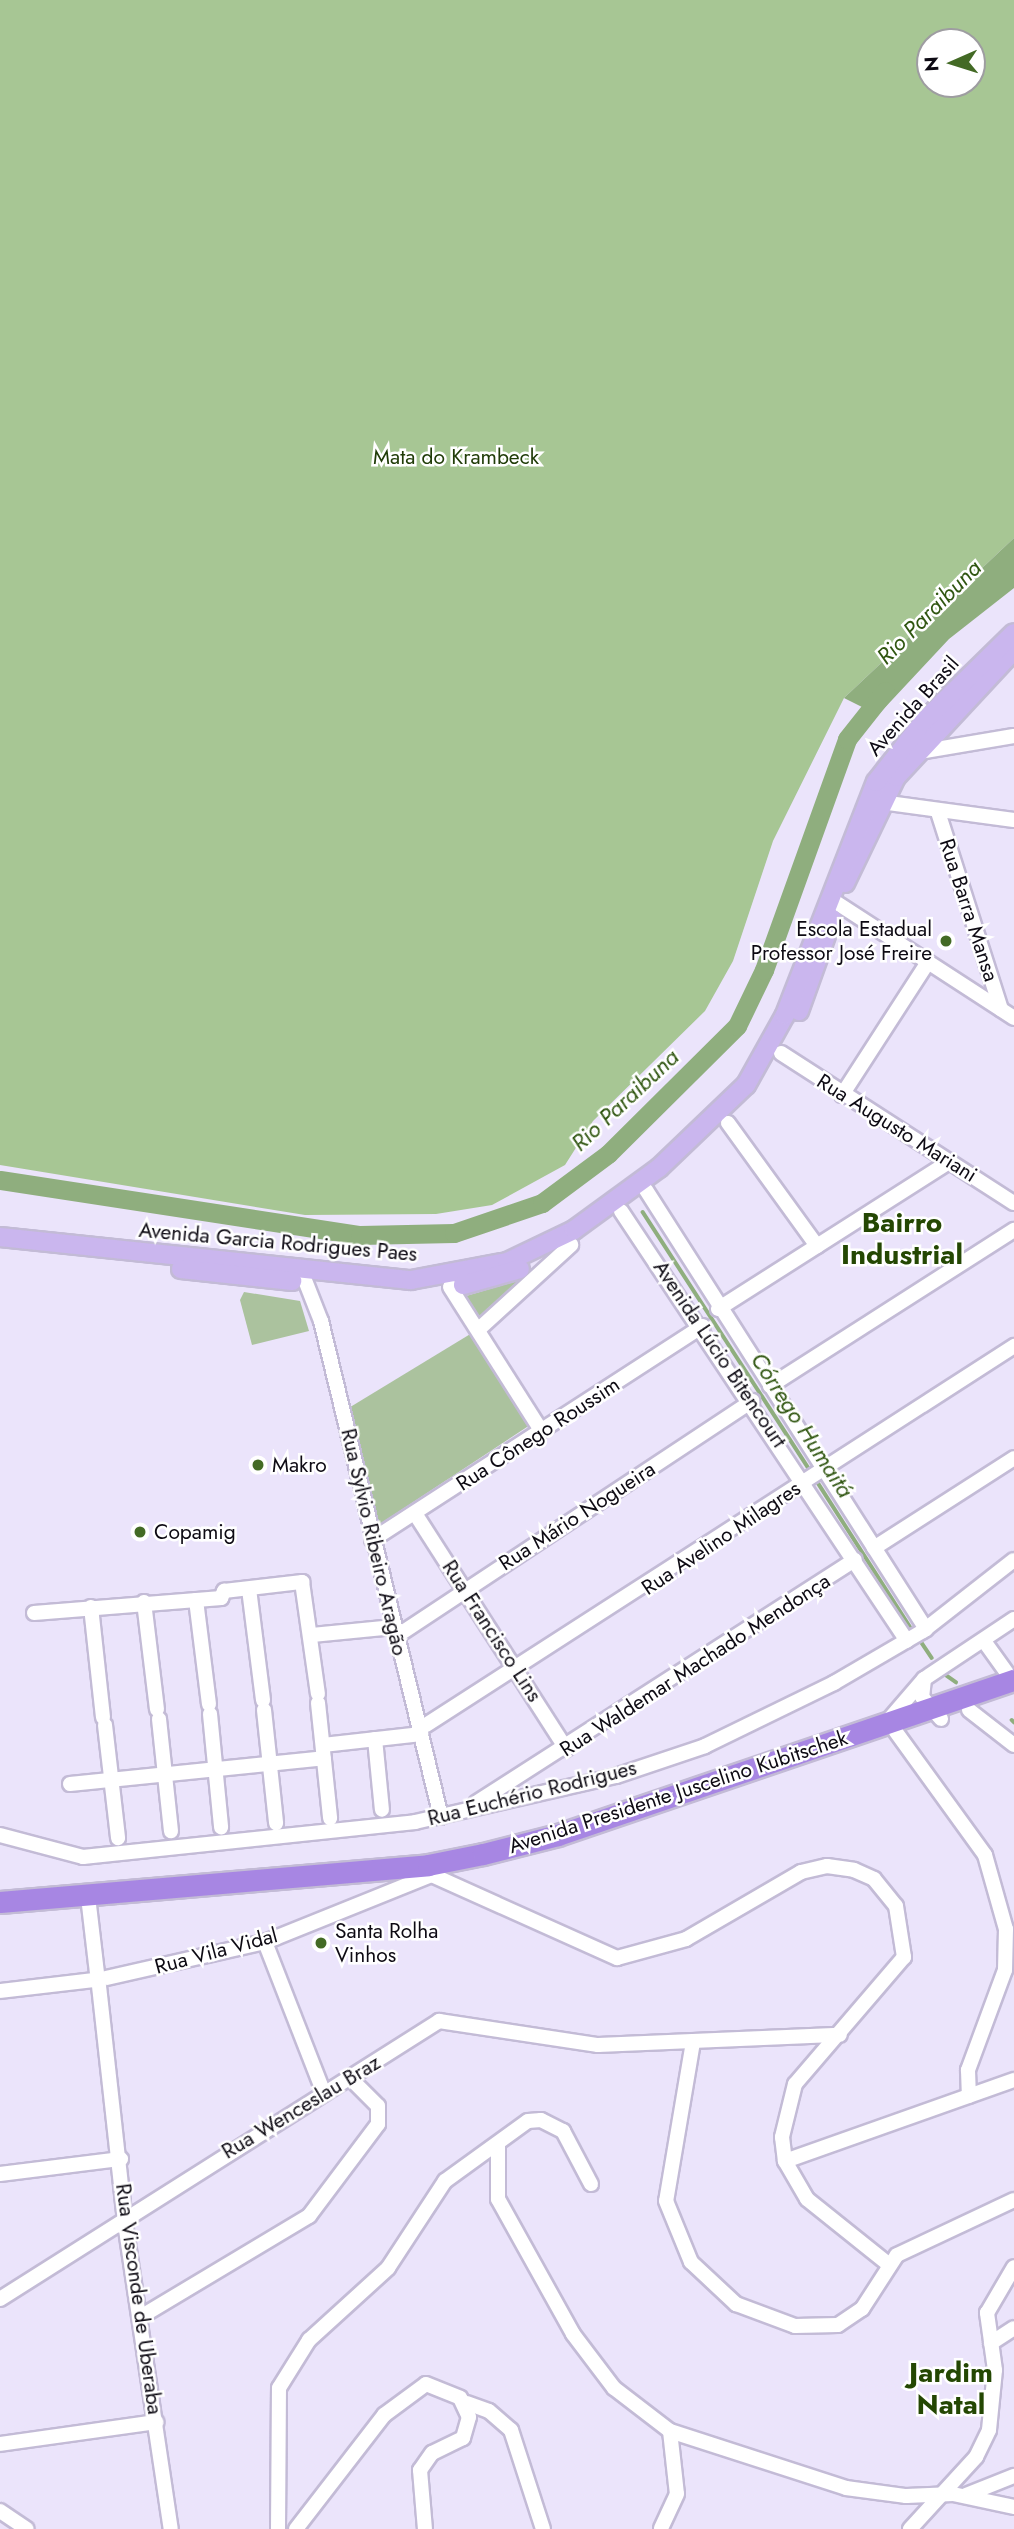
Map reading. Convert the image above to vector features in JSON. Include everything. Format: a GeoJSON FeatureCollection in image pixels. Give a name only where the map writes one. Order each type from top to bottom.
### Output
{"type":"FeatureCollection","features":[{"type":"Feature","properties":{"kind":"highway","name":"Avenida Presidente Juscelino Kubitschek"},"geometry":{"type":"LineString","coordinates":[[936,1714],[969,1710],[1013,1685]]}},
{"type":"Feature","properties":{"kind":"highway","name":"Avenida Presidente Juscelino Kubitschek"},"geometry":{"type":"LineString","coordinates":[[0,1902],[428,1865],[482,1854],[936,1714],[1013,1685]]}},
{"type":"Feature","properties":{"kind":"highway","name":"Avenida Presidente Juscelino Kubitschek"},"geometry":{"type":"LineString","coordinates":[[0,1914],[361,1878],[432,1875],[561,1845],[891,1728]]}},
{"type":"Feature","properties":{"kind":"main road","name":"Avenida Brasil"},"geometry":{"type":"LineString","coordinates":[[832,899],[885,768],[1014,634]]}},
{"type":"Feature","properties":{"kind":"main road","name":"Avenida Brasil"},"geometry":{"type":"LineString","coordinates":[[832,899],[881,802],[917,752],[1014,650]]}},
{"type":"Feature","properties":{"kind":"main road","name":"Avenida Garcia Rodrigues Paes"},"geometry":{"type":"LineString","coordinates":[[0,1237],[301,1276],[411,1280],[484,1269],[574,1230],[659,1168],[746,1085],[799,980],[832,899]]}},
{"type":"Feature","properties":{"kind":"main road","name":"Avenida Garcia Rodrigues Paes"},"geometry":{"type":"LineString","coordinates":[[0,1247],[301,1276],[450,1287],[500,1276],[571,1245],[621,1211],[727,1123],[781,1053],[832,899]]}},
{"type":"Feature","properties":{"kind":"main road"},"geometry":{"type":"LineString","coordinates":[[781,1053],[799,980]]}},
{"type":"Feature","properties":{"kind":"main road"},"geometry":{"type":"LineString","coordinates":[[621,1211],[659,1168]]}},
{"type":"Feature","properties":{"kind":"main road"},"geometry":{"type":"LineString","coordinates":[[450,1287],[484,1269]]}},
{"type":"Feature","properties":{"kind":"street"},"geometry":{"type":"LineString","coordinates":[[933,733],[948,745]]}},
{"type":"Feature","properties":{"kind":"street"},"geometry":{"type":"LineString","coordinates":[[917,752],[1014,736]]}},
{"type":"Feature","properties":{"kind":"street"},"geometry":{"type":"LineString","coordinates":[[881,802],[938,812],[1014,820]]}},
{"type":"Feature","properties":{"kind":"street","name":"Rua Barra Mansa"},"geometry":{"type":"LineString","coordinates":[[938,812],[1001,1009]]}},
{"type":"Feature","properties":{"kind":"street"},"geometry":{"type":"LineString","coordinates":[[832,899],[926,965],[1014,1018]]}},
{"type":"Feature","properties":{"kind":"street"},"geometry":{"type":"LineString","coordinates":[[842,1095],[926,965]]}},
{"type":"Feature","properties":{"kind":"street","name":"Rua Augusto Mariani"},"geometry":{"type":"LineString","coordinates":[[781,1053],[842,1095],[1014,1203]]}},
{"type":"Feature","properties":{"kind":"street"},"geometry":{"type":"LineString","coordinates":[[727,1123],[817,1246]]}},
{"type":"Feature","properties":{"kind":"street"},"geometry":{"type":"LineString","coordinates":[[718,1309],[950,1161]]}},
{"type":"Feature","properties":{"kind":"street","name":"Avenida Lúcio Bitencourt"},"geometry":{"type":"LineString","coordinates":[[646,1190],[718,1309],[874,1548],[917,1635]]}},
{"type":"Feature","properties":{"kind":"street","name":"Avenida Lúcio Bitencourt"},"geometry":{"type":"LineString","coordinates":[[621,1211],[703,1326],[855,1560],[917,1635]]}},
{"type":"Feature","properties":{"kind":"street"},"geometry":{"type":"LineString","coordinates":[[770,1386],[1014,1230]]}},
{"type":"Feature","properties":{"kind":"street","name":"Avenida Garcia Rodrigues Paes"},"geometry":{"type":"LineString","coordinates":[[479,1329],[571,1245]]}},
{"type":"Feature","properties":{"kind":"street","name":"Rua Sylvio Ribeiro Aragão"},"geometry":{"type":"LineString","coordinates":[[301,1276],[321,1321],[372,1540],[399,1629],[441,1817]]}},
{"type":"Feature","properties":{"kind":"street"},"geometry":{"type":"LineString","coordinates":[[450,1287],[540,1429]]}},
{"type":"Feature","properties":{"kind":"street","name":"Rua Cônego Roussim"},"geometry":{"type":"LineString","coordinates":[[372,1540],[416,1515],[540,1429],[703,1326]]}},
{"type":"Feature","properties":{"kind":"street","name":"Rua Avelino Milagres"},"geometry":{"type":"LineString","coordinates":[[423,1730],[521,1670],[1014,1346]]}},
{"type":"Feature","properties":{"kind":"street","name":"Rua Mário Nogueira"},"geometry":{"type":"LineString","coordinates":[[399,1629],[465,1591],[752,1401]]}},
{"type":"Feature","properties":{"kind":"street"},"geometry":{"type":"LineString","coordinates":[[874,1548],[1014,1458]]}},
{"type":"Feature","properties":{"kind":"street","name":"Rua Francisco Lins"},"geometry":{"type":"LineString","coordinates":[[416,1515],[521,1670],[566,1749]]}},
{"type":"Feature","properties":{"kind":"street","name":"Rua Waldemar Machado Mendonça"},"geometry":{"type":"LineString","coordinates":[[463,1811],[527,1774],[855,1560]]}},
{"type":"Feature","properties":{"kind":"street","name":"Rua Euchério Rodrigues"},"geometry":{"type":"LineString","coordinates":[[0,1835],[83,1857],[441,1817],[533,1797],[705,1746],[917,1635],[1014,1560]]}},
{"type":"Feature","properties":{"kind":"street"},"geometry":{"type":"LineString","coordinates":[[34,1612],[196,1600],[249,1589],[306,1585],[330,1818]]}},
{"type":"Feature","properties":{"kind":"street"},"geometry":{"type":"LineString","coordinates":[[249,1589],[276,1823]]}},
{"type":"Feature","properties":{"kind":"street"},"geometry":{"type":"LineString","coordinates":[[196,1600],[221,1828]]}},
{"type":"Feature","properties":{"kind":"street"},"geometry":{"type":"LineString","coordinates":[[144,1602],[171,1831]]}},
{"type":"Feature","properties":{"kind":"street"},"geometry":{"type":"LineString","coordinates":[[91,1607],[118,1838]]}},
{"type":"Feature","properties":{"kind":"street"},"geometry":{"type":"LineString","coordinates":[[969,2096],[968,2070],[1005,1970],[1006,1929],[985,1855],[891,1728],[924,1679],[1014,1619]]}},
{"type":"Feature","properties":{"kind":"street"},"geometry":{"type":"LineString","coordinates":[[312,1635],[399,1629]]}},
{"type":"Feature","properties":{"kind":"street"},"geometry":{"type":"LineString","coordinates":[[984,1641],[1013,1685]]}},
{"type":"Feature","properties":{"kind":"street"},"geometry":{"type":"LineString","coordinates":[[924,1679],[922,1697],[936,1714]]}},
{"type":"Feature","properties":{"kind":"street"},"geometry":{"type":"LineString","coordinates":[[969,1710],[1014,1745]]}},
{"type":"Feature","properties":{"kind":"street"},"geometry":{"type":"LineString","coordinates":[[70,1784],[270,1764],[423,1730]]}},
{"type":"Feature","properties":{"kind":"street"},"geometry":{"type":"LineString","coordinates":[[375,1739],[382,1810]]}},
{"type":"Feature","properties":{"kind":"street"},"geometry":{"type":"LineString","coordinates":[[527,1774],[533,1797]]}},
{"type":"Feature","properties":{"kind":"street"},"geometry":{"type":"LineString","coordinates":[[432,1875],[617,1958],[686,1939],[801,1872],[840,1866],[865,1874],[897,1906],[906,1949],[898,1970],[840,2035],[786,2103],[785,2161],[828,2222],[888,2264]]}},
{"type":"Feature","properties":{"kind":"street","name":"Rua Vila Vidal"},"geometry":{"type":"LineString","coordinates":[[0,1991],[99,1979],[265,1942],[363,1900],[432,1875]]}},
{"type":"Feature","properties":{"kind":"street"},"geometry":{"type":"LineString","coordinates":[[361,1878],[363,1900]]}},
{"type":"Feature","properties":{"kind":"street","name":"Rua Visconde de Uberaba"},"geometry":{"type":"LineString","coordinates":[[89,1905],[121,2158],[125,2223],[142,2316],[172,2529]]}},
{"type":"Feature","properties":{"kind":"street"},"geometry":{"type":"LineString","coordinates":[[265,1942],[324,2093]]}},
{"type":"Feature","properties":{"kind":"street","name":"Rua Wenceslau Braz"},"geometry":{"type":"LineString","coordinates":[[0,2299],[125,2223],[324,2093],[352,2080],[428,2026],[450,2019],[549,2042],[693,2042],[840,2035]]}},
{"type":"Feature","properties":{"kind":"street"},"geometry":{"type":"LineString","coordinates":[[693,2042],[666,2201],[678,2239],[704,2279],[761,2316],[822,2327],[852,2319],[888,2264],[928,2237],[1014,2200]]}},
{"type":"Feature","properties":{"kind":"street"},"geometry":{"type":"LineString","coordinates":[[142,2316],[309,2216],[378,2124],[373,2098],[352,2080]]}},
{"type":"Feature","properties":{"kind":"street"},"geometry":{"type":"LineString","coordinates":[[785,2161],[1014,2080]]}},
{"type":"Feature","properties":{"kind":"street"},"geometry":{"type":"LineString","coordinates":[[278,2529],[274,2421],[286,2372],[309,2340],[388,2268],[445,2181],[498,2146],[528,2121],[552,2123],[575,2148],[591,2184]]}},
{"type":"Feature","properties":{"kind":"street"},"geometry":{"type":"LineString","coordinates":[[498,2146],[498,2199],[573,2334],[614,2388],[670,2431],[846,2488],[966,2495],[1014,2507]]}},
{"type":"Feature","properties":{"kind":"street"},"geometry":{"type":"LineString","coordinates":[[0,2174],[121,2158]]}},
{"type":"Feature","properties":{"kind":"street"},"geometry":{"type":"LineString","coordinates":[[910,2529],[976,2457],[989,2430],[995,2370],[987,2313],[1014,2267]]}},
{"type":"Feature","properties":{"kind":"street"},"geometry":{"type":"LineString","coordinates":[[991,2343],[1014,2328]]}},
{"type":"Feature","properties":{"kind":"street"},"geometry":{"type":"LineString","coordinates":[[296,2529],[384,2415],[418,2387],[433,2384],[467,2403],[489,2411],[511,2430],[543,2529]]}},
{"type":"Feature","properties":{"kind":"street"},"geometry":{"type":"LineString","coordinates":[[425,2529],[420,2470],[432,2454],[467,2434],[467,2403]]}},
{"type":"Feature","properties":{"kind":"street"},"geometry":{"type":"LineString","coordinates":[[0,2444],[156,2422]]}},
{"type":"Feature","properties":{"kind":"street"},"geometry":{"type":"LineString","coordinates":[[661,2529],[677,2494],[670,2431]]}},
{"type":"Feature","properties":{"kind":"street"},"geometry":{"type":"LineString","coordinates":[[966,2495],[1014,2476]]}},
{"type":"Feature","properties":{"kind":"street"},"geometry":{"type":"LineString","coordinates":[[0,2511],[27,2529]]}},
{"type":"Feature","properties":{"kind":"shaded area"},"geometry":{"type":"Polygon","coordinates":[[[1014,538],[1014,588],[949,639],[878,715],[844,698],[1014,538]]]}},
{"type":"Feature","properties":{"kind":"shaded area"},"geometry":{"type":"Polygon","coordinates":[[[527,1278],[479,1325],[466,1296],[527,1278]]]}},
{"type":"Feature","properties":{"kind":"shaded area"},"geometry":{"type":"Polygon","coordinates":[[[244,1292],[300,1301],[309,1331],[252,1345],[240,1300],[244,1292]]]}},
{"type":"Feature","properties":{"kind":"shaded area"},"geometry":{"type":"Polygon","coordinates":[[[472,1333],[530,1425],[377,1526],[347,1409],[472,1333]]]}},
{"type":"Feature","properties":{"kind":"green space","name":"Mata do Krambeck"},"geometry":{"type":"Polygon","coordinates":[[[0,0],[1014,0],[1014,538],[844,698],[773,841],[733,961],[705,1011],[593,1121],[565,1165],[492,1205],[436,1214],[305,1215],[0,1165],[0,0]]]}},
{"type":"Feature","properties":{"kind":"waterway","name":"Rio Paraibuna"},"geometry":{"type":"LineString","coordinates":[[0,1180],[360,1235],[454,1233],[542,1203],[608,1154],[737,1026],[764,970],[847,739],[885,691]]}},
{"type":"Feature","properties":{"kind":"waterway","name":"Córrego Humaitá"},"geometry":{"type":"LineString","coordinates":[[643,1212],[811,1472]]}},
{"type":"Feature","properties":{"kind":"waterway","name":"Córrego Humaitá"},"geometry":{"type":"LineString","coordinates":[[815,1478],[913,1631]]}},
{"type":"Feature","properties":{"kind":"waterway","name":"Córrego Humaitá"},"geometry":{"type":"LineString","coordinates":[[918,1637],[932,1658]]}},
{"type":"Feature","properties":{"kind":"waterway","name":"Córrego Humaitá"},"geometry":{"type":"LineString","coordinates":[[943,1673],[956,1682]]}},
{"type":"Feature","properties":{"kind":"place","name":"Escola Estadual Professor José Freire"},"geometry":{"type":"Point","coordinates":[946,941]}},
{"type":"Feature","properties":{"kind":"place","name":"Makro"},"geometry":{"type":"Point","coordinates":[258,1465]}},
{"type":"Feature","properties":{"kind":"place","name":"Copamig"},"geometry":{"type":"Point","coordinates":[140,1532]}},
{"type":"Feature","properties":{"kind":"place","name":"Santa Rolha Vinhos"},"geometry":{"type":"Point","coordinates":[321,1943]}},
{"type":"Feature","properties":{"kind":"district","name":"Bairro Industrial"},"geometry":{"type":"Point","coordinates":[902,1239]}},
{"type":"Feature","properties":{"kind":"district","name":"Jardim Natal"},"geometry":{"type":"Point","coordinates":[951,2389]}}]}
